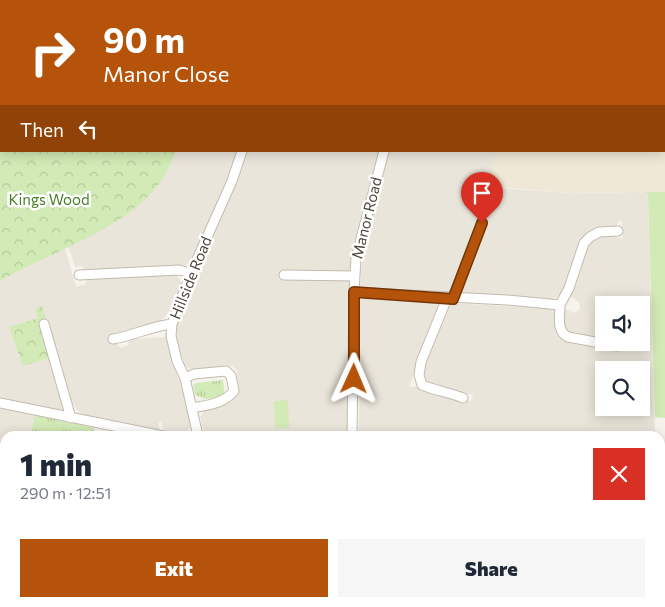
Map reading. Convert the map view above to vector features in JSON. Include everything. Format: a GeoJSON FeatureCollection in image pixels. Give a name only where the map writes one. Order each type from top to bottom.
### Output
{"type":"FeatureCollection","features":[{"type":"Feature","properties":{"kind":"street","name":"Hillside Road"},"geometry":{"type":"LineString","coordinates":[[197,431],[186,378],[177,361],[171,336],[172,324],[191,273],[232,181],[242,152]]}},
{"type":"Feature","properties":{"kind":"street","name":"Manor Road"},"geometry":{"type":"LineString","coordinates":[[352,431],[356,258],[384,152]]}},
{"type":"Feature","properties":{"kind":"street"},"geometry":{"type":"LineString","coordinates":[[463,398],[422,385],[419,376],[421,362],[482,223]]}},
{"type":"Feature","properties":{"kind":"street"},"geometry":{"type":"LineString","coordinates":[[595,342],[563,335],[560,330],[560,305],[569,288],[584,243],[599,232],[618,231]]}},
{"type":"Feature","properties":{"kind":"street"},"geometry":{"type":"LineString","coordinates":[[80,275],[179,270],[191,273]]}},
{"type":"Feature","properties":{"kind":"street"},"geometry":{"type":"LineString","coordinates":[[284,275],[355,276]]}},
{"type":"Feature","properties":{"kind":"street"},"geometry":{"type":"LineString","coordinates":[[354,292],[507,300],[560,305]]}},
{"type":"Feature","properties":{"kind":"street"},"geometry":{"type":"LineString","coordinates":[[44,324],[71,418]]}},
{"type":"Feature","properties":{"kind":"street"},"geometry":{"type":"LineString","coordinates":[[113,338],[121,338],[157,326],[172,324]]}},
{"type":"Feature","properties":{"kind":"street"},"geometry":{"type":"LineString","coordinates":[[186,378],[194,374],[226,371],[231,376],[234,391],[228,398],[219,403],[192,408]]}},
{"type":"Feature","properties":{"kind":"street"},"geometry":{"type":"LineString","coordinates":[[0,403],[137,431]]}},
{"type":"Feature","properties":{"kind":"street"},"geometry":{"type":"LineString","coordinates":[[582,607],[592,607]]}},
{"type":"Feature","properties":{"kind":"shaded area"},"geometry":{"type":"Polygon","coordinates":[[[176,152],[239,152],[200,244],[188,265],[92,271],[91,269],[85,270],[82,266],[75,267],[68,246],[83,239],[141,202],[156,188],[176,152]]]}},
{"type":"Feature","properties":{"kind":"shaded area"},"geometry":{"type":"Polygon","coordinates":[[[247,152],[379,152],[354,244],[350,273],[349,431],[204,431],[200,417],[207,407],[226,404],[235,395],[237,370],[232,366],[189,369],[184,365],[175,332],[190,286],[247,152]]]}},
{"type":"Feature","properties":{"kind":"shaded area"},"geometry":{"type":"Polygon","coordinates":[[[389,152],[498,152],[475,230],[451,292],[360,286],[363,249],[389,152]]]}},
{"type":"Feature","properties":{"kind":"shaded area"},"geometry":{"type":"Polygon","coordinates":[[[498,152],[665,152],[665,192],[569,193],[486,186],[498,152]]]}},
{"type":"Feature","properties":{"kind":"shaded area"},"geometry":{"type":"Polygon","coordinates":[[[498,188],[569,193],[646,192],[648,197],[655,431],[359,431],[360,297],[441,302],[409,387],[418,386],[460,401],[471,401],[473,394],[462,394],[431,385],[423,380],[423,367],[448,303],[564,309],[574,313],[579,310],[580,305],[578,301],[570,296],[570,293],[577,283],[590,239],[612,233],[620,239],[623,237],[622,221],[620,220],[615,228],[583,240],[582,238],[570,277],[563,292],[550,300],[459,293],[498,188]]]}},
{"type":"Feature","properties":{"kind":"shaded area"},"geometry":{"type":"Polygon","coordinates":[[[65,248],[76,287],[86,284],[87,279],[177,275],[182,283],[171,311],[160,321],[109,335],[111,342],[117,343],[120,348],[129,345],[128,340],[134,337],[135,339],[166,337],[184,386],[192,425],[188,431],[164,431],[162,422],[158,423],[160,431],[85,416],[77,410],[67,394],[39,318],[9,327],[23,365],[49,358],[64,411],[0,398],[0,281],[65,248]]]}},
{"type":"Feature","properties":{"kind":"shaded area"},"geometry":{"type":"Polygon","coordinates":[[[0,408],[35,415],[31,431],[0,431],[0,408]]]}},
{"type":"Feature","properties":{"kind":"green space","name":"Kings Wood"},"geometry":{"type":"Polygon","coordinates":[[[0,152],[176,152],[156,188],[123,217],[83,240],[0,281],[0,152]]]}},
{"type":"Feature","properties":{"kind":"green space"},"geometry":{"type":"Polygon","coordinates":[[[646,192],[665,192],[665,418],[655,417],[648,196],[646,192]]]}},
{"type":"Feature","properties":{"kind":"green space"},"geometry":{"type":"Polygon","coordinates":[[[42,305],[51,339],[45,343],[49,358],[23,366],[9,327],[38,318],[35,309],[42,305]]]}},
{"type":"Feature","properties":{"kind":"green space"},"geometry":{"type":"Polygon","coordinates":[[[223,380],[225,397],[205,399],[195,395],[193,385],[196,383],[223,380]]]}},
{"type":"Feature","properties":{"kind":"green space"},"geometry":{"type":"Polygon","coordinates":[[[288,400],[289,428],[275,428],[274,401],[288,400]]]}},
{"type":"Feature","properties":{"kind":"green space"},"geometry":{"type":"Polygon","coordinates":[[[35,415],[94,428],[94,431],[31,431],[35,415]]]}},
{"type":"Feature","properties":{"kind":"route"},"geometry":{"type":"LineString","coordinates":[[354,379],[354,292],[453,299],[482,223]]}}]}
